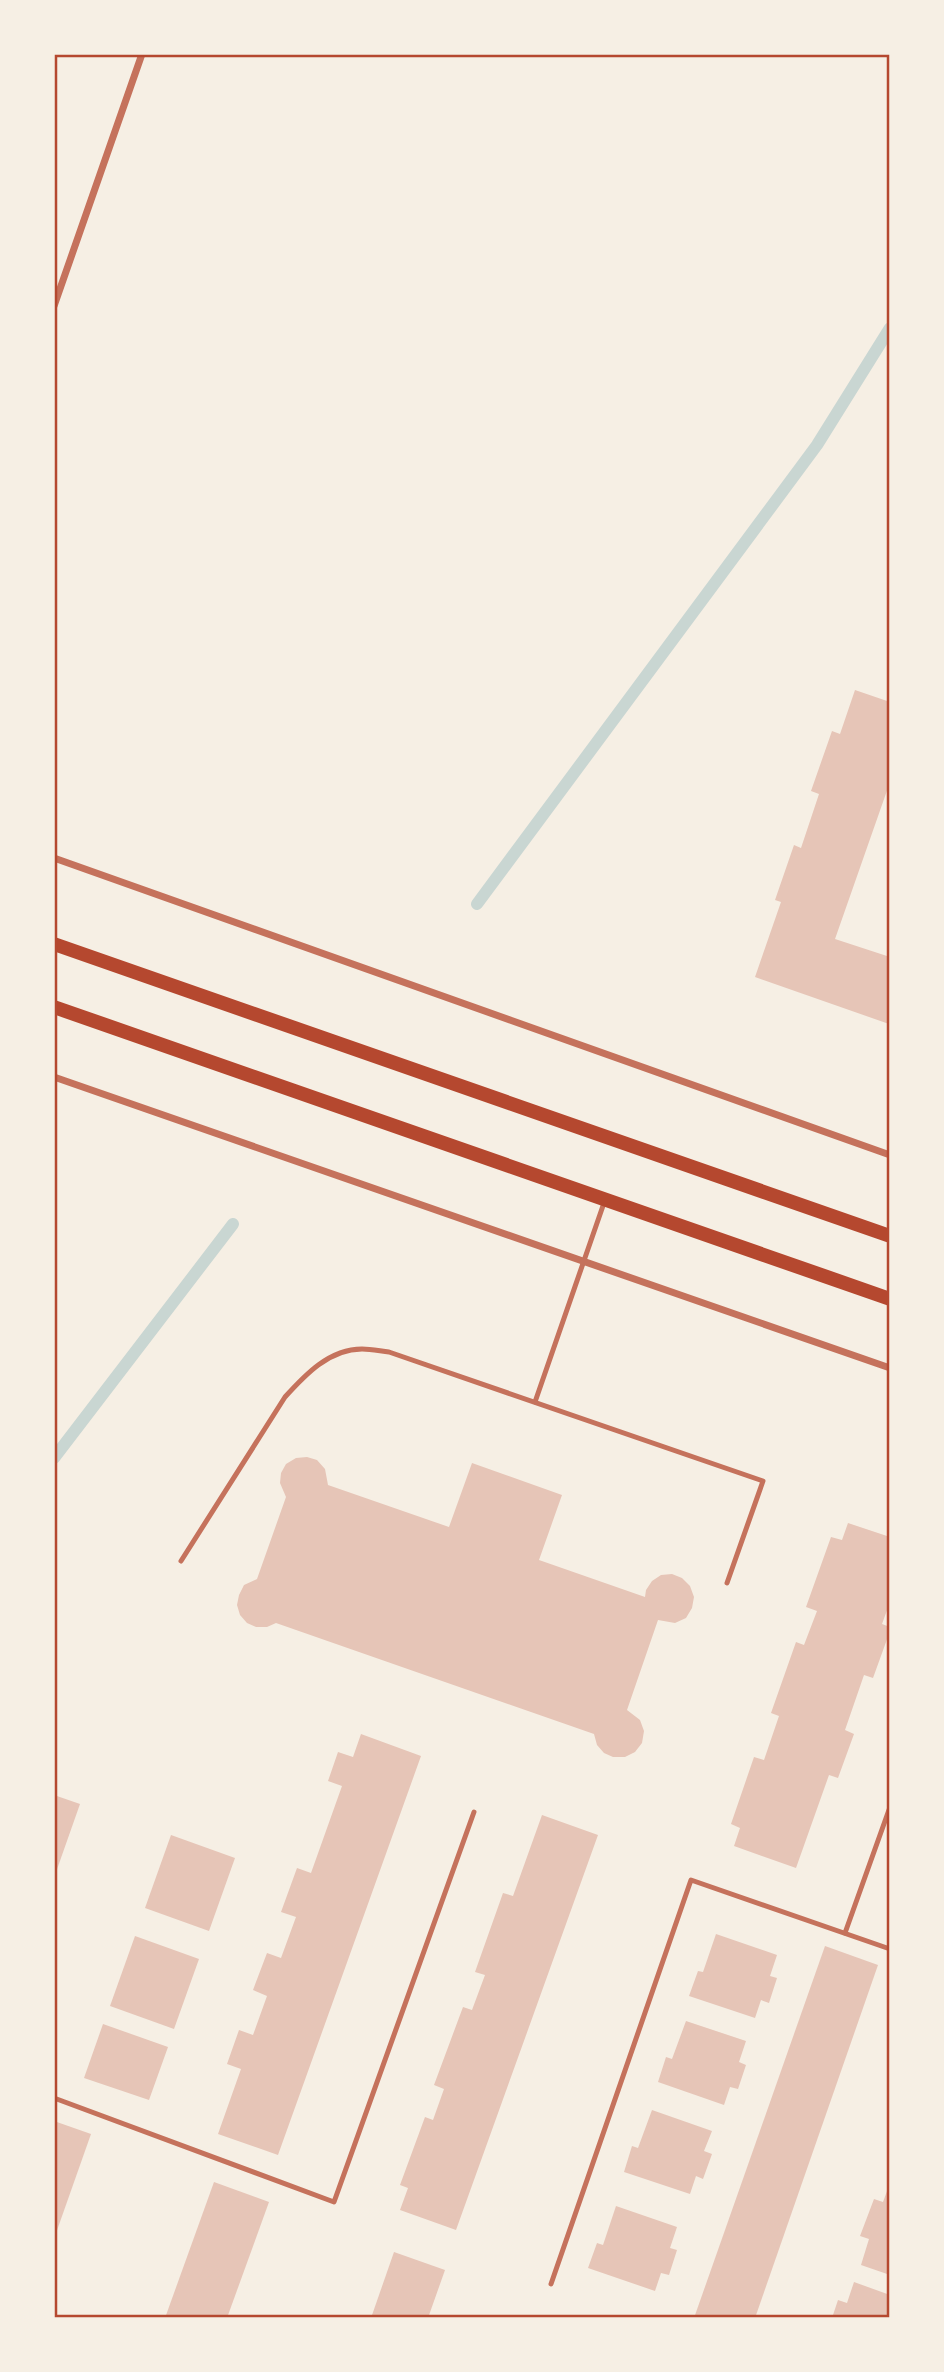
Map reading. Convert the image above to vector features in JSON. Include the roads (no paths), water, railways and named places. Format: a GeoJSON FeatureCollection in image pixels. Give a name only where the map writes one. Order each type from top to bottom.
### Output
{"type":"FeatureCollection","features":[{"type":"Feature","properties":{"kind":"main road"},"geometry":{"type":"LineString","coordinates":[[54,944],[890,1236]]}},
{"type":"Feature","properties":{"kind":"main road"},"geometry":{"type":"LineString","coordinates":[[54,1007],[890,1300]]}},
{"type":"Feature","properties":{"kind":"street"},"geometry":{"type":"LineString","coordinates":[[54,306],[142,54]]}},
{"type":"Feature","properties":{"kind":"street"},"geometry":{"type":"LineString","coordinates":[[54,858],[890,1155]]}},
{"type":"Feature","properties":{"kind":"street"},"geometry":{"type":"LineString","coordinates":[[54,1077],[890,1368]]}},
{"type":"Feature","properties":{"kind":"lane"},"geometry":{"type":"LineString","coordinates":[[535,1402],[605,1200]]}},
{"type":"Feature","properties":{"kind":"lane"},"geometry":{"type":"LineString","coordinates":[[181,1561],[285,1397],[305,1375],[326,1359],[360,1349],[389,1352],[762,1481],[727,1583]]}},
{"type":"Feature","properties":{"kind":"lane"},"geometry":{"type":"LineString","coordinates":[[845,1933],[890,1807]]}},
{"type":"Feature","properties":{"kind":"lane"},"geometry":{"type":"LineString","coordinates":[[54,2098],[334,2202],[474,1812]]}},
{"type":"Feature","properties":{"kind":"lane"},"geometry":{"type":"LineString","coordinates":[[551,2284],[691,1880],[890,1949]]}},
{"type":"Feature","properties":{"kind":"waterway"},"geometry":{"type":"LineString","coordinates":[[477,904],[817,445],[890,328]]}},
{"type":"Feature","properties":{"kind":"waterway"},"geometry":{"type":"LineString","coordinates":[[54,1458],[233,1224]]}}]}
